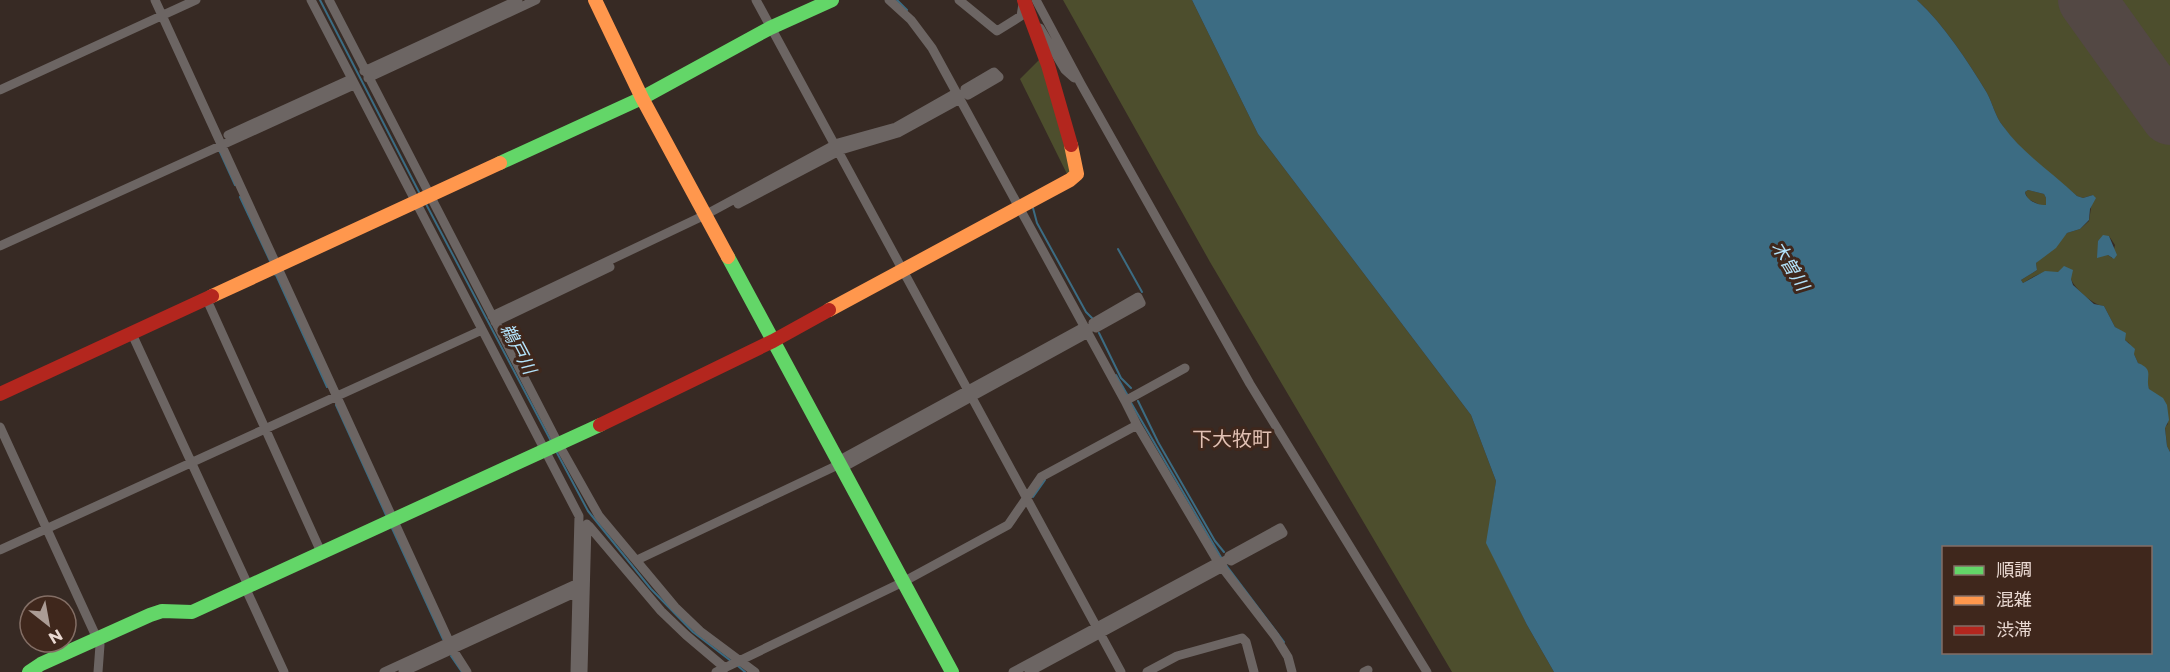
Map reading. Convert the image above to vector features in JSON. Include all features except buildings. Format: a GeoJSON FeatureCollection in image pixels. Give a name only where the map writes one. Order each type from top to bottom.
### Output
{"type":"FeatureCollection","features":[{"type":"Feature","properties":{"kind":"street"},"geometry":{"type":"LineString","coordinates":[[154,0],[451,646],[467,672]]}},
{"type":"Feature","properties":{"kind":"street"},"geometry":{"type":"LineString","coordinates":[[0,90],[196,0]]}},
{"type":"Feature","properties":{"kind":"street"},"geometry":{"type":"LineString","coordinates":[[310,0],[353,82],[494,319],[552,447],[579,516],[575,672]]}},
{"type":"Feature","properties":{"kind":"street"},"geometry":{"type":"LineString","coordinates":[[329,0],[366,74],[480,328],[552,447],[600,516],[675,607],[700,631],[756,672]]}},
{"type":"Feature","properties":{"kind":"street"},"geometry":{"type":"LineString","coordinates":[[366,74],[518,0]]}},
{"type":"Feature","properties":{"kind":"street"},"geometry":{"type":"LineString","coordinates":[[366,74],[536,0]]}},
{"type":"Feature","properties":{"kind":"street"},"geometry":{"type":"LineString","coordinates":[[595,0],[642,98],[952,672]]}},
{"type":"Feature","properties":{"kind":"street"},"geometry":{"type":"LineString","coordinates":[[756,0],[1121,672]]}},
{"type":"Feature","properties":{"kind":"street"},"geometry":{"type":"LineString","coordinates":[[0,394],[642,98],[770,28],[832,0]]}},
{"type":"Feature","properties":{"kind":"street"},"geometry":{"type":"LineString","coordinates":[[889,0],[920,31],[932,48],[1088,329],[1137,425],[1222,563],[1275,636],[1288,657],[1292,672]]}},
{"type":"Feature","properties":{"kind":"street"},"geometry":{"type":"LineString","coordinates":[[959,0],[997,31],[1021,16],[1028,1]]}},
{"type":"Feature","properties":{"kind":"street"},"geometry":{"type":"LineString","coordinates":[[1028,1],[1065,70],[1081,84],[1250,384],[1427,672]]}},
{"type":"Feature","properties":{"kind":"street"},"geometry":{"type":"LineString","coordinates":[[29,672],[41,664],[162,611],[192,612],[552,447],[773,341],[1070,180],[1077,174],[1077,166],[1028,1]]}},
{"type":"Feature","properties":{"kind":"street"},"geometry":{"type":"LineString","coordinates":[[0,239],[353,82]]}},
{"type":"Feature","properties":{"kind":"street"},"geometry":{"type":"LineString","coordinates":[[494,319],[706,218],[836,148],[896,127],[960,95]]}},
{"type":"Feature","properties":{"kind":"street"},"geometry":{"type":"LineString","coordinates":[[0,246],[220,142]]}},
{"type":"Feature","properties":{"kind":"street"},"geometry":{"type":"LineString","coordinates":[[637,560],[840,464],[1088,329],[1096,328],[1141,303],[1138,297],[1093,323],[1088,329]]}},
{"type":"Feature","properties":{"kind":"street"},"geometry":{"type":"LineString","coordinates":[[207,300],[321,552]]}},
{"type":"Feature","properties":{"kind":"street"},"geometry":{"type":"LineString","coordinates":[[0,544],[45,526],[480,328]]}},
{"type":"Feature","properties":{"kind":"street"},"geometry":{"type":"LineString","coordinates":[[132,334],[191,460],[284,672]]}},
{"type":"Feature","properties":{"kind":"street"},"geometry":{"type":"LineString","coordinates":[[1125,401],[1185,368]]}},
{"type":"Feature","properties":{"kind":"street"},"geometry":{"type":"LineString","coordinates":[[579,516],[661,611],[725,669],[903,582],[1008,525],[1041,477],[1137,425]]}},
{"type":"Feature","properties":{"kind":"street"},"geometry":{"type":"LineString","coordinates":[[0,427],[100,645],[98,672]]}},
{"type":"Feature","properties":{"kind":"street"},"geometry":{"type":"LineString","coordinates":[[0,550],[45,526]]}},
{"type":"Feature","properties":{"kind":"street"},"geometry":{"type":"LineString","coordinates":[[583,672],[589,526]]}},
{"type":"Feature","properties":{"kind":"street"},"geometry":{"type":"LineString","coordinates":[[1013,672],[1283,533],[1280,528],[1229,556],[1222,563]]}},
{"type":"Feature","properties":{"kind":"street"},"geometry":{"type":"LineString","coordinates":[[403,672],[451,646],[577,587]]}},
{"type":"Feature","properties":{"kind":"street"},"geometry":{"type":"LineString","coordinates":[[1029,672],[1098,630]]}},
{"type":"Feature","properties":{"kind":"street"},"geometry":{"type":"LineString","coordinates":[[1147,672],[1177,656],[1242,638],[1246,642],[1254,672]]}},
{"type":"Feature","properties":{"kind":"street"},"geometry":{"type":"LineString","coordinates":[[384,672],[451,646]]}},
{"type":"Feature","properties":{"kind":"green space"},"geometry":{"type":"Polygon","coordinates":[[[1063,0],[1192,0],[1258,134],[1471,415],[1496,481],[1487,543],[1527,625],[1554,672],[1452,672],[1210,262],[1063,0]]]}},
{"type":"Feature","properties":{"kind":"green space"},"geometry":{"type":"Polygon","coordinates":[[[1917,0],[2170,0],[2170,452],[2165,427],[2168,424],[2149,389],[2147,372],[2138,363],[2129,343],[2121,331],[2115,327],[2104,306],[2085,296],[2071,279],[2058,273],[2046,272],[2023,283],[2021,280],[2037,270],[2036,263],[2067,233],[2080,229],[2089,221],[2093,195],[2083,198],[2077,196],[2019,146],[2000,122],[1987,93],[1963,56],[1917,0]],[[2109,236],[2098,241],[2098,247],[2104,255],[2112,258],[2115,245],[2109,236]]]}},
{"type":"Feature","properties":{"kind":"green space"},"geometry":{"type":"Polygon","coordinates":[[[1042,57],[1075,164],[1068,176],[1020,79],[1042,57]]]}},
{"type":"Feature","properties":{"kind":"green space"},"geometry":{"type":"Polygon","coordinates":[[[2028,190],[2044,194],[2046,205],[2040,205],[2028,199],[2025,192],[2028,190]]]}},
{"type":"Feature","properties":{"kind":"water","name":"木曽川"},"geometry":{"type":"Polygon","coordinates":[[[1192,0],[1917,0],[1937,21],[1963,56],[1987,93],[2000,122],[2011,136],[2077,196],[2083,198],[2093,195],[2096,198],[2090,209],[2089,220],[2080,229],[2067,233],[2056,248],[2036,263],[2037,270],[2021,280],[2023,283],[2045,271],[2058,272],[2064,266],[2073,270],[2071,279],[2073,285],[2094,304],[2104,306],[2115,327],[2126,333],[2125,340],[2135,349],[2134,354],[2138,363],[2148,371],[2149,389],[2163,398],[2167,405],[2169,420],[2165,428],[2170,452],[2170,672],[1554,672],[1527,625],[1486,543],[1496,481],[1471,415],[1258,134],[1192,0]],[[2028,190],[2025,192],[2030,200],[2039,205],[2046,205],[2044,194],[2028,190]]]}},
{"type":"Feature","properties":{"kind":"water"},"geometry":{"type":"Polygon","coordinates":[[[2103,235],[2109,236],[2117,255],[2114,259],[2108,255],[2097,258],[2098,241],[2103,235]]]}},
{"type":"Feature","properties":{"kind":"waterway","name":"鵜戸川"},"geometry":{"type":"LineString","coordinates":[[320,0],[420,194]]}},
{"type":"Feature","properties":{"kind":"waterway"},"geometry":{"type":"LineString","coordinates":[[897,0],[907,10]]}},
{"type":"Feature","properties":{"kind":"waterway"},"geometry":{"type":"LineString","coordinates":[[220,152],[235,185]]}},
{"type":"Feature","properties":{"kind":"waterway"},"geometry":{"type":"LineString","coordinates":[[240,197],[271,263]]}},
{"type":"Feature","properties":{"kind":"waterway","name":"鵜戸川"},"geometry":{"type":"LineString","coordinates":[[426,204],[552,443]]}},
{"type":"Feature","properties":{"kind":"waterway"},"geometry":{"type":"LineString","coordinates":[[1033,208],[1037,223],[1086,312],[1094,320]]}},
{"type":"Feature","properties":{"kind":"waterway"},"geometry":{"type":"LineString","coordinates":[[1118,249],[1142,292]]}},
{"type":"Feature","properties":{"kind":"waterway"},"geometry":{"type":"LineString","coordinates":[[274,274],[327,387]]}},
{"type":"Feature","properties":{"kind":"waterway"},"geometry":{"type":"LineString","coordinates":[[1099,333],[1121,378],[1131,388]]}},
{"type":"Feature","properties":{"kind":"waterway"},"geometry":{"type":"LineString","coordinates":[[1116,375],[1128,396]]}},
{"type":"Feature","properties":{"kind":"waterway"},"geometry":{"type":"LineString","coordinates":[[1130,401],[1222,559]]}},
{"type":"Feature","properties":{"kind":"waterway"},"geometry":{"type":"LineString","coordinates":[[1138,401],[1158,442],[1215,541],[1224,552]]}},
{"type":"Feature","properties":{"kind":"waterway"},"geometry":{"type":"LineString","coordinates":[[336,405],[386,515]]}},
{"type":"Feature","properties":{"kind":"waterway","name":"鵜戸川"},"geometry":{"type":"LineString","coordinates":[[556,451],[588,511],[651,589],[693,632],[731,661]]}},
{"type":"Feature","properties":{"kind":"waterway"},"geometry":{"type":"LineString","coordinates":[[1033,497],[1045,480]]}},
{"type":"Feature","properties":{"kind":"waterway"},"geometry":{"type":"LineString","coordinates":[[391,526],[443,639]]}},
{"type":"Feature","properties":{"kind":"waterway"},"geometry":{"type":"LineString","coordinates":[[1226,565],[1284,642]]}},
{"type":"Feature","properties":{"kind":"waterway"},"geometry":{"type":"LineString","coordinates":[[451,656],[462,672]]}},
{"type":"Feature","properties":{"kind":"waterway","name":"鵜戸川"},"geometry":{"type":"LineString","coordinates":[[738,666],[745,672]]}},
{"type":"Feature","properties":{"kind":"runway"},"geometry":{"type":"LineString","coordinates":[[2087,0],[2170,116]]}},
{"type":"Feature","properties":{"kind":"traffic: fast"},"geometry":{"type":"LineString","coordinates":[[500,163],[642,98],[770,28],[832,0]]}},
{"type":"Feature","properties":{"kind":"traffic: fast"},"geometry":{"type":"LineString","coordinates":[[728,257],[952,672]]}},
{"type":"Feature","properties":{"kind":"traffic: fast"},"geometry":{"type":"LineString","coordinates":[[29,672],[41,664],[150,615],[162,611],[192,612],[600,425]]}},
{"type":"Feature","properties":{"kind":"traffic: slow"},"geometry":{"type":"LineString","coordinates":[[595,0],[642,98],[728,257]]}},
{"type":"Feature","properties":{"kind":"traffic: slow"},"geometry":{"type":"LineString","coordinates":[[829,310],[1070,180],[1077,174],[1071,145]]}},
{"type":"Feature","properties":{"kind":"traffic: slow"},"geometry":{"type":"LineString","coordinates":[[212,296],[500,163]]}},
{"type":"Feature","properties":{"kind":"traffic: jam"},"geometry":{"type":"LineString","coordinates":[[1024,0],[1048,65],[1071,145]]}},
{"type":"Feature","properties":{"kind":"traffic: jam"},"geometry":{"type":"LineString","coordinates":[[0,394],[212,296]]}},
{"type":"Feature","properties":{"kind":"traffic: jam"},"geometry":{"type":"LineString","coordinates":[[600,425],[773,341],[829,310]]}},
{"type":"Feature","properties":{"kind":"district","name":"下大牧町"},"geometry":{"type":"Point","coordinates":[1232,439]}}]}
